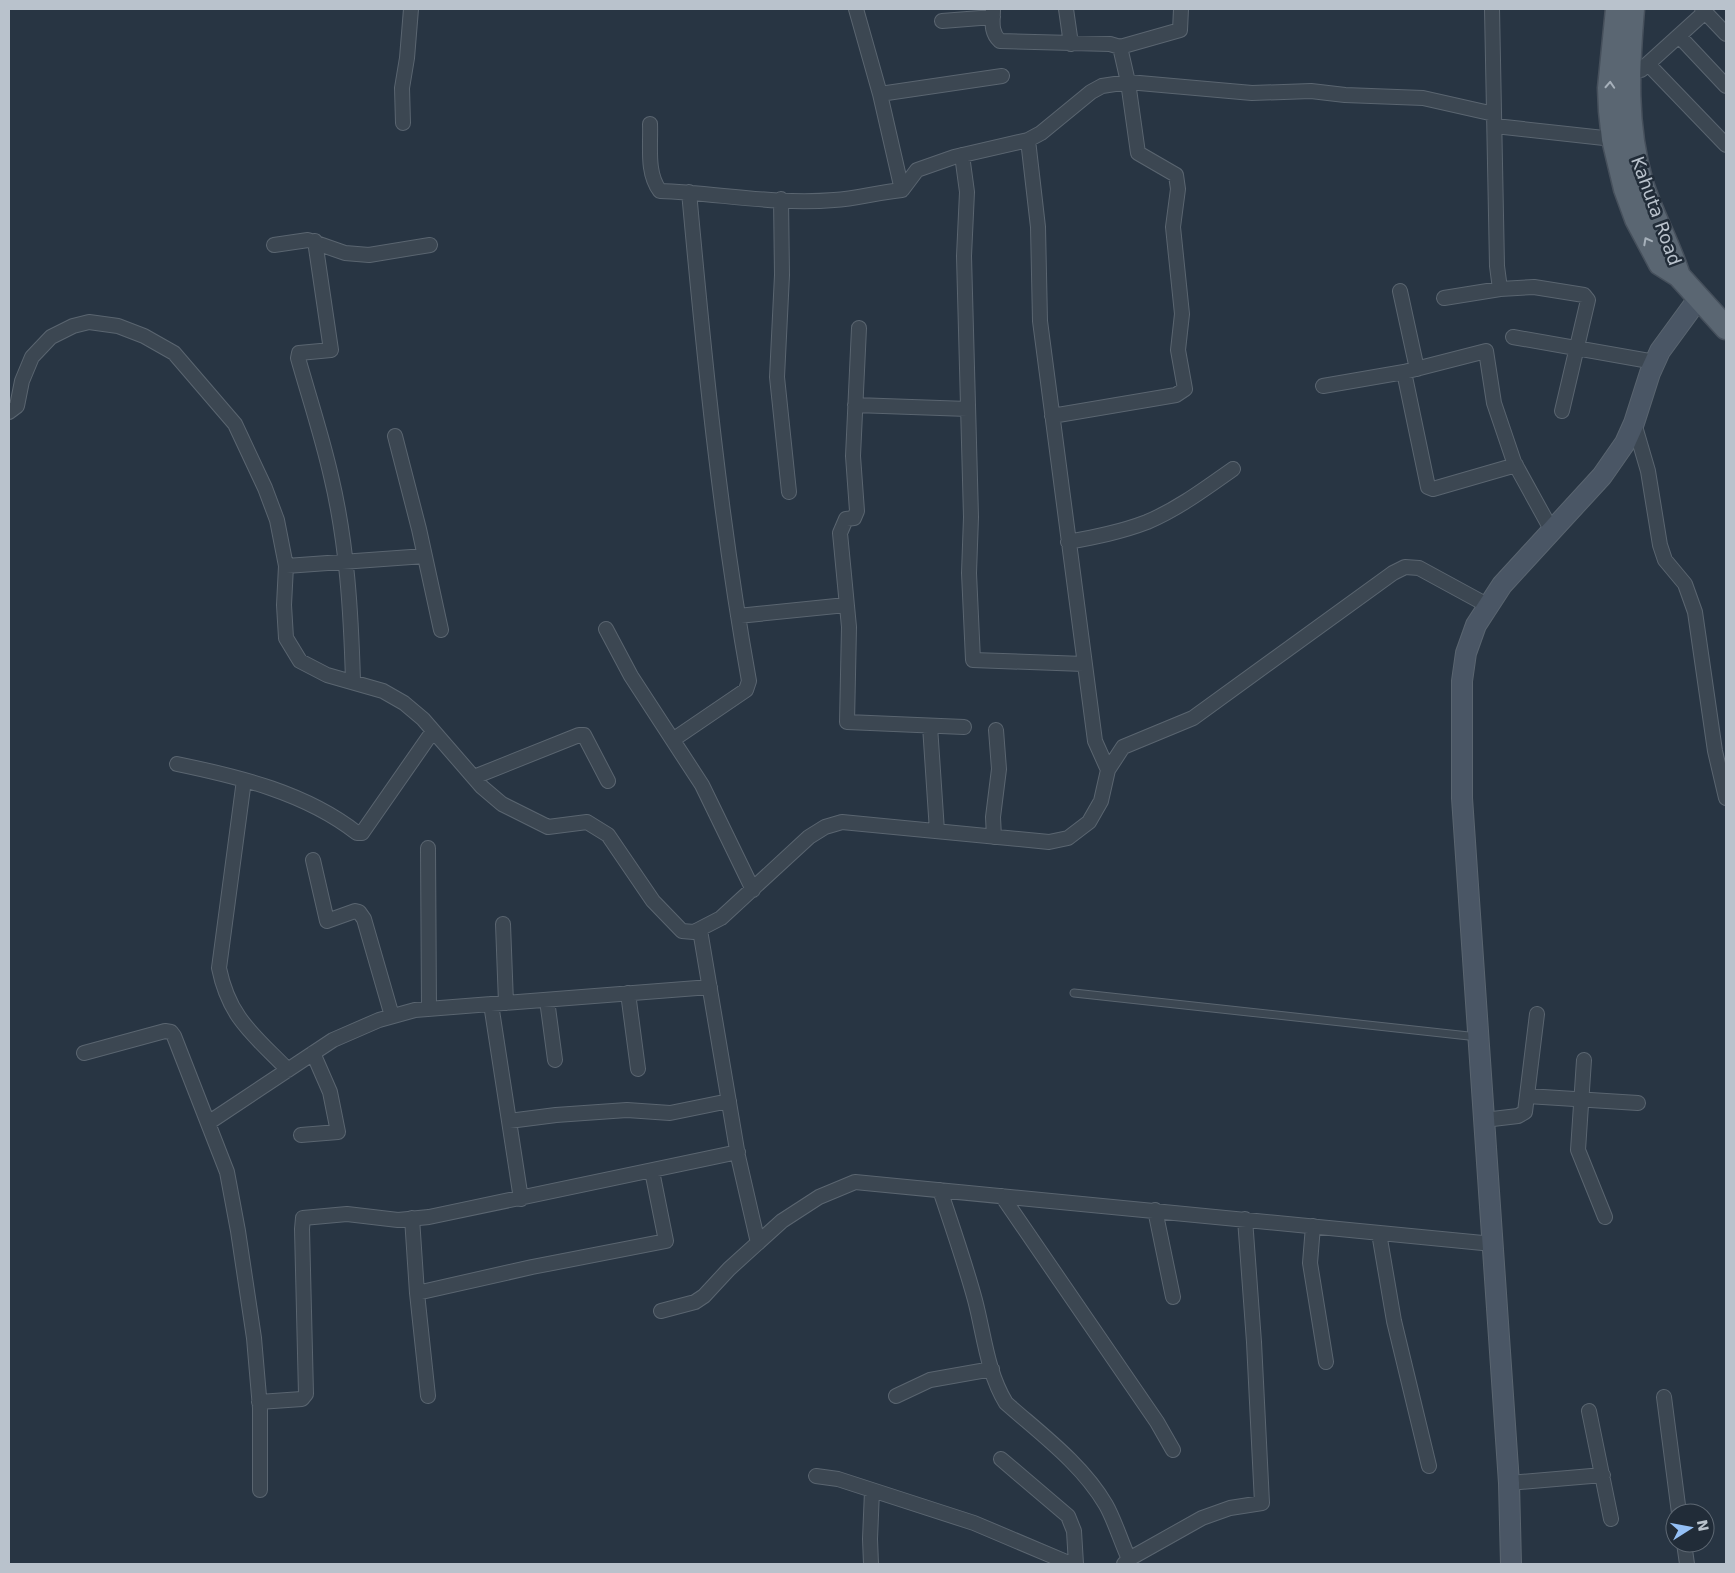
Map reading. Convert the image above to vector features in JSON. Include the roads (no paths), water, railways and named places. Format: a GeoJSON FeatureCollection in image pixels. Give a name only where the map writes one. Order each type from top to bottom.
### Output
{"type":"FeatureCollection","features":[{"type":"Feature","properties":{"kind":"main road","name":"Kahuta Road"},"geometry":{"type":"LineString","coordinates":[[1617,9],[1609,88],[1613,139],[1625,189],[1644,234],[1660,264],[1679,276]]}},
{"type":"Feature","properties":{"kind":"main road","name":"Kahuta Road"},"geometry":{"type":"LineString","coordinates":[[1633,9],[1628,106],[1635,156],[1650,206],[1672,255],[1679,276]]}},
{"type":"Feature","properties":{"kind":"main road"},"geometry":{"type":"LineString","coordinates":[[1679,276],[1726,328]]}},
{"type":"Feature","properties":{"kind":"main road"},"geometry":{"type":"LineString","coordinates":[[1511,1564],[1509,1483],[1462,798],[1462,681],[1476,625],[1487,605],[1602,476],[1625,443],[1655,362],[1698,299]]}},
{"type":"Feature","properties":{"kind":"street"},"geometry":{"type":"LineString","coordinates":[[403,124],[402,88],[407,58],[411,9]]}},
{"type":"Feature","properties":{"kind":"street"},"geometry":{"type":"LineString","coordinates":[[856,9],[880,94],[902,190]]}},
{"type":"Feature","properties":{"kind":"street"},"geometry":{"type":"LineString","coordinates":[[1066,9],[1071,44]]}},
{"type":"Feature","properties":{"kind":"street"},"geometry":{"type":"LineString","coordinates":[[942,21],[993,13],[994,36],[1000,41],[1110,44],[1120,47],[1180,30],[1181,9]]}},
{"type":"Feature","properties":{"kind":"street"},"geometry":{"type":"LineString","coordinates":[[1492,9],[1497,266],[1500,289]]}},
{"type":"Feature","properties":{"kind":"street"},"geometry":{"type":"LineString","coordinates":[[1628,82],[1679,36],[1703,11],[1726,34]]}},
{"type":"Feature","properties":{"kind":"street"},"geometry":{"type":"LineString","coordinates":[[1679,36],[1726,86]]}},
{"type":"Feature","properties":{"kind":"street"},"geometry":{"type":"LineString","coordinates":[[1052,416],[1176,395],[1185,389],[1178,350],[1182,314],[1173,226],[1178,189],[1176,175],[1138,154],[1128,82],[1120,47]]}},
{"type":"Feature","properties":{"kind":"street"},"geometry":{"type":"LineString","coordinates":[[1648,64],[1726,145]]}},
{"type":"Feature","properties":{"kind":"street"},"geometry":{"type":"LineString","coordinates":[[880,94],[1002,76]]}},
{"type":"Feature","properties":{"kind":"street"},"geometry":{"type":"LineString","coordinates":[[650,124],[651,170],[654,183],[660,191],[781,199],[834,200],[875,192],[902,190],[917,170],[962,155],[1028,140],[1041,133],[1091,92],[1102,86],[1128,82],[1252,93],[1311,91],[1346,96],[1423,98],[1494,120],[1613,139]]}},
{"type":"Feature","properties":{"kind":"street"},"geometry":{"type":"LineString","coordinates":[[1028,140],[1038,227],[1040,321],[1052,416],[1095,741],[1108,770]]}},
{"type":"Feature","properties":{"kind":"street"},"geometry":{"type":"LineString","coordinates":[[962,155],[967,192],[964,256],[971,517],[969,573],[973,660],[1084,664]]}},
{"type":"Feature","properties":{"kind":"street"},"geometry":{"type":"LineString","coordinates":[[674,739],[746,690],[750,681],[738,616],[714,454],[689,192]]}},
{"type":"Feature","properties":{"kind":"street"},"geometry":{"type":"LineString","coordinates":[[781,199],[782,275],[777,377],[789,492]]}},
{"type":"Feature","properties":{"kind":"street"},"geometry":{"type":"LineString","coordinates":[[274,245],[316,241],[345,253],[369,255],[430,245]]}},
{"type":"Feature","properties":{"kind":"street"},"geometry":{"type":"LineString","coordinates":[[316,241],[331,350],[299,353],[298,358],[331,476],[346,560],[350,592],[353,681]]}},
{"type":"Feature","properties":{"kind":"street"},"geometry":{"type":"LineString","coordinates":[[1444,298],[1500,289],[1534,287],[1584,295],[1588,300],[1562,411]]}},
{"type":"Feature","properties":{"kind":"street"},"geometry":{"type":"LineString","coordinates":[[1400,292],[1428,487],[1432,489],[1516,465]]}},
{"type":"Feature","properties":{"kind":"street"},"geometry":{"type":"LineString","coordinates":[[9,412],[18,406],[22,381],[32,357],[51,337],[61,330],[89,322],[105,322],[144,336],[174,354],[235,424],[277,520],[286,566],[284,605],[286,638],[300,661],[327,675],[383,691],[404,703],[502,804],[548,827],[587,822],[608,835],[653,901],[669,920],[682,931],[694,932],[721,918],[753,890],[796,847],[808,837],[833,824],[842,822],[1049,842],[1068,838],[1089,822],[1101,801],[1108,770],[1123,746],[1194,718],[1339,610],[1405,567],[1419,568],[1487,605]]}},
{"type":"Feature","properties":{"kind":"street"},"geometry":{"type":"LineString","coordinates":[[860,328],[853,456],[857,511],[854,518],[846,519],[840,533],[849,627],[847,722],[964,727]]}},
{"type":"Feature","properties":{"kind":"street"},"geometry":{"type":"LineString","coordinates":[[1513,337],[1655,362]]}},
{"type":"Feature","properties":{"kind":"street"},"geometry":{"type":"LineString","coordinates":[[1323,386],[1411,370],[1486,352],[1494,403],[1516,465],[1552,531]]}},
{"type":"Feature","properties":{"kind":"street"},"geometry":{"type":"LineString","coordinates":[[855,405],[968,409]]}},
{"type":"Feature","properties":{"kind":"street"},"geometry":{"type":"LineString","coordinates":[[1634,423],[1648,471],[1660,546],[1665,560],[1685,584],[1696,612],[1715,751],[1726,798]]}},
{"type":"Feature","properties":{"kind":"street"},"geometry":{"type":"LineString","coordinates":[[395,436],[425,556],[441,630]]}},
{"type":"Feature","properties":{"kind":"street"},"geometry":{"type":"LineString","coordinates":[[1068,542],[1111,534],[1148,521],[1190,499],[1233,468]]}},
{"type":"Feature","properties":{"kind":"street"},"geometry":{"type":"LineString","coordinates":[[286,566],[346,560],[425,556]]}},
{"type":"Feature","properties":{"kind":"street"},"geometry":{"type":"LineString","coordinates":[[738,616],[846,605]]}},
{"type":"Feature","properties":{"kind":"street"},"geometry":{"type":"LineString","coordinates":[[606,629],[632,676],[702,785],[753,890]]}},
{"type":"Feature","properties":{"kind":"street"},"geometry":{"type":"LineString","coordinates":[[930,726],[937,831]]}},
{"type":"Feature","properties":{"kind":"street"},"geometry":{"type":"LineString","coordinates":[[994,837],[993,817],[1000,769],[996,730]]}},
{"type":"Feature","properties":{"kind":"street"},"geometry":{"type":"LineString","coordinates":[[177,764],[244,780],[303,800],[357,833],[362,833],[433,731]]}},
{"type":"Feature","properties":{"kind":"street"},"geometry":{"type":"LineString","coordinates":[[474,777],[579,735],[584,735],[608,781]]}},
{"type":"Feature","properties":{"kind":"street"},"geometry":{"type":"LineString","coordinates":[[244,780],[219,968],[223,988],[230,1005],[244,1025],[288,1070]]}},
{"type":"Feature","properties":{"kind":"street"},"geometry":{"type":"LineString","coordinates":[[428,848],[429,1009]]}},
{"type":"Feature","properties":{"kind":"street"},"geometry":{"type":"LineString","coordinates":[[313,860],[328,922],[355,911],[359,912],[364,920],[392,1016]]}},
{"type":"Feature","properties":{"kind":"street"},"geometry":{"type":"LineString","coordinates":[[503,924],[506,1003]]}},
{"type":"Feature","properties":{"kind":"street"},"geometry":{"type":"LineString","coordinates":[[700,930],[738,1152],[758,1242]]}},
{"type":"Feature","properties":{"kind":"street"},"geometry":{"type":"LineString","coordinates":[[208,1124],[313,1053],[354,1030],[392,1016],[429,1009],[710,987]]}},
{"type":"Feature","properties":{"kind":"street"},"geometry":{"type":"LineString","coordinates":[[628,993],[638,1069]]}},
{"type":"Feature","properties":{"kind":"street"},"geometry":{"type":"LineString","coordinates":[[547,1000],[555,1060]]}},
{"type":"Feature","properties":{"kind":"street"},"geometry":{"type":"LineString","coordinates":[[491,1004],[522,1199]]}},
{"type":"Feature","properties":{"kind":"street"},"geometry":{"type":"LineString","coordinates":[[1484,1120],[1518,1116],[1525,1112],[1537,1014]]}},
{"type":"Feature","properties":{"kind":"street"},"geometry":{"type":"LineString","coordinates":[[84,1052],[164,1031],[171,1032],[174,1036],[227,1172],[254,1338],[260,1402],[260,1490]]}},
{"type":"Feature","properties":{"kind":"street"},"geometry":{"type":"LineString","coordinates":[[301,1135],[338,1132],[330,1092],[313,1053]]}},
{"type":"Feature","properties":{"kind":"street"},"geometry":{"type":"LineString","coordinates":[[1584,1060],[1578,1150],[1605,1217]]}},
{"type":"Feature","properties":{"kind":"street"},"geometry":{"type":"LineString","coordinates":[[1527,1096],[1638,1103]]}},
{"type":"Feature","properties":{"kind":"street"},"geometry":{"type":"LineString","coordinates":[[509,1121],[556,1115],[627,1110],[670,1113],[729,1101]]}},
{"type":"Feature","properties":{"kind":"street"},"geometry":{"type":"LineString","coordinates":[[260,1402],[302,1399],[306,1394],[303,1218],[347,1214],[398,1220],[412,1218],[522,1199],[738,1152]]}},
{"type":"Feature","properties":{"kind":"street"},"geometry":{"type":"LineString","coordinates":[[417,1293],[532,1267],[666,1241],[652,1171]]}},
{"type":"Feature","properties":{"kind":"street"},"geometry":{"type":"LineString","coordinates":[[661,1311],[695,1302],[704,1296],[782,1221],[813,1201],[855,1182],[1493,1244]]}},
{"type":"Feature","properties":{"kind":"street"},"geometry":{"type":"LineString","coordinates":[[940,1190],[975,1301],[992,1369],[1006,1403],[1066,1456],[1088,1480],[1106,1506],[1126,1562],[1202,1518],[1230,1508],[1262,1503],[1254,1342],[1245,1219]]}},
{"type":"Feature","properties":{"kind":"street"},"geometry":{"type":"LineString","coordinates":[[1002,1196],[1157,1422],[1173,1450]]}},
{"type":"Feature","properties":{"kind":"street"},"geometry":{"type":"LineString","coordinates":[[1156,1210],[1173,1297]]}},
{"type":"Feature","properties":{"kind":"street"},"geometry":{"type":"LineString","coordinates":[[412,1218],[417,1293],[428,1396]]}},
{"type":"Feature","properties":{"kind":"street"},"geometry":{"type":"LineString","coordinates":[[1313,1226],[1310,1263],[1326,1362]]}},
{"type":"Feature","properties":{"kind":"street"},"geometry":{"type":"LineString","coordinates":[[1379,1233],[1394,1321],[1429,1466]]}},
{"type":"Feature","properties":{"kind":"street"},"geometry":{"type":"LineString","coordinates":[[896,1396],[930,1380],[992,1369]]}},
{"type":"Feature","properties":{"kind":"street"},"geometry":{"type":"LineString","coordinates":[[1664,1397],[1679,1503]]}},
{"type":"Feature","properties":{"kind":"street"},"geometry":{"type":"LineString","coordinates":[[1589,1411],[1603,1475],[1610,1519]]}},
{"type":"Feature","properties":{"kind":"street"},"geometry":{"type":"LineString","coordinates":[[1001,1459],[1068,1516],[1074,1531],[1076,1564]]}},
{"type":"Feature","properties":{"kind":"street"},"geometry":{"type":"LineString","coordinates":[[1509,1483],[1603,1475]]}},
{"type":"Feature","properties":{"kind":"street"},"geometry":{"type":"LineString","coordinates":[[816,1476],[838,1479],[974,1523],[1071,1564]]}},
{"type":"Feature","properties":{"kind":"street"},"geometry":{"type":"LineString","coordinates":[[871,1564],[872,1491]]}},
{"type":"Feature","properties":{"kind":"lane"},"geometry":{"type":"LineString","coordinates":[[1074,992],[1478,1037]]}}]}
